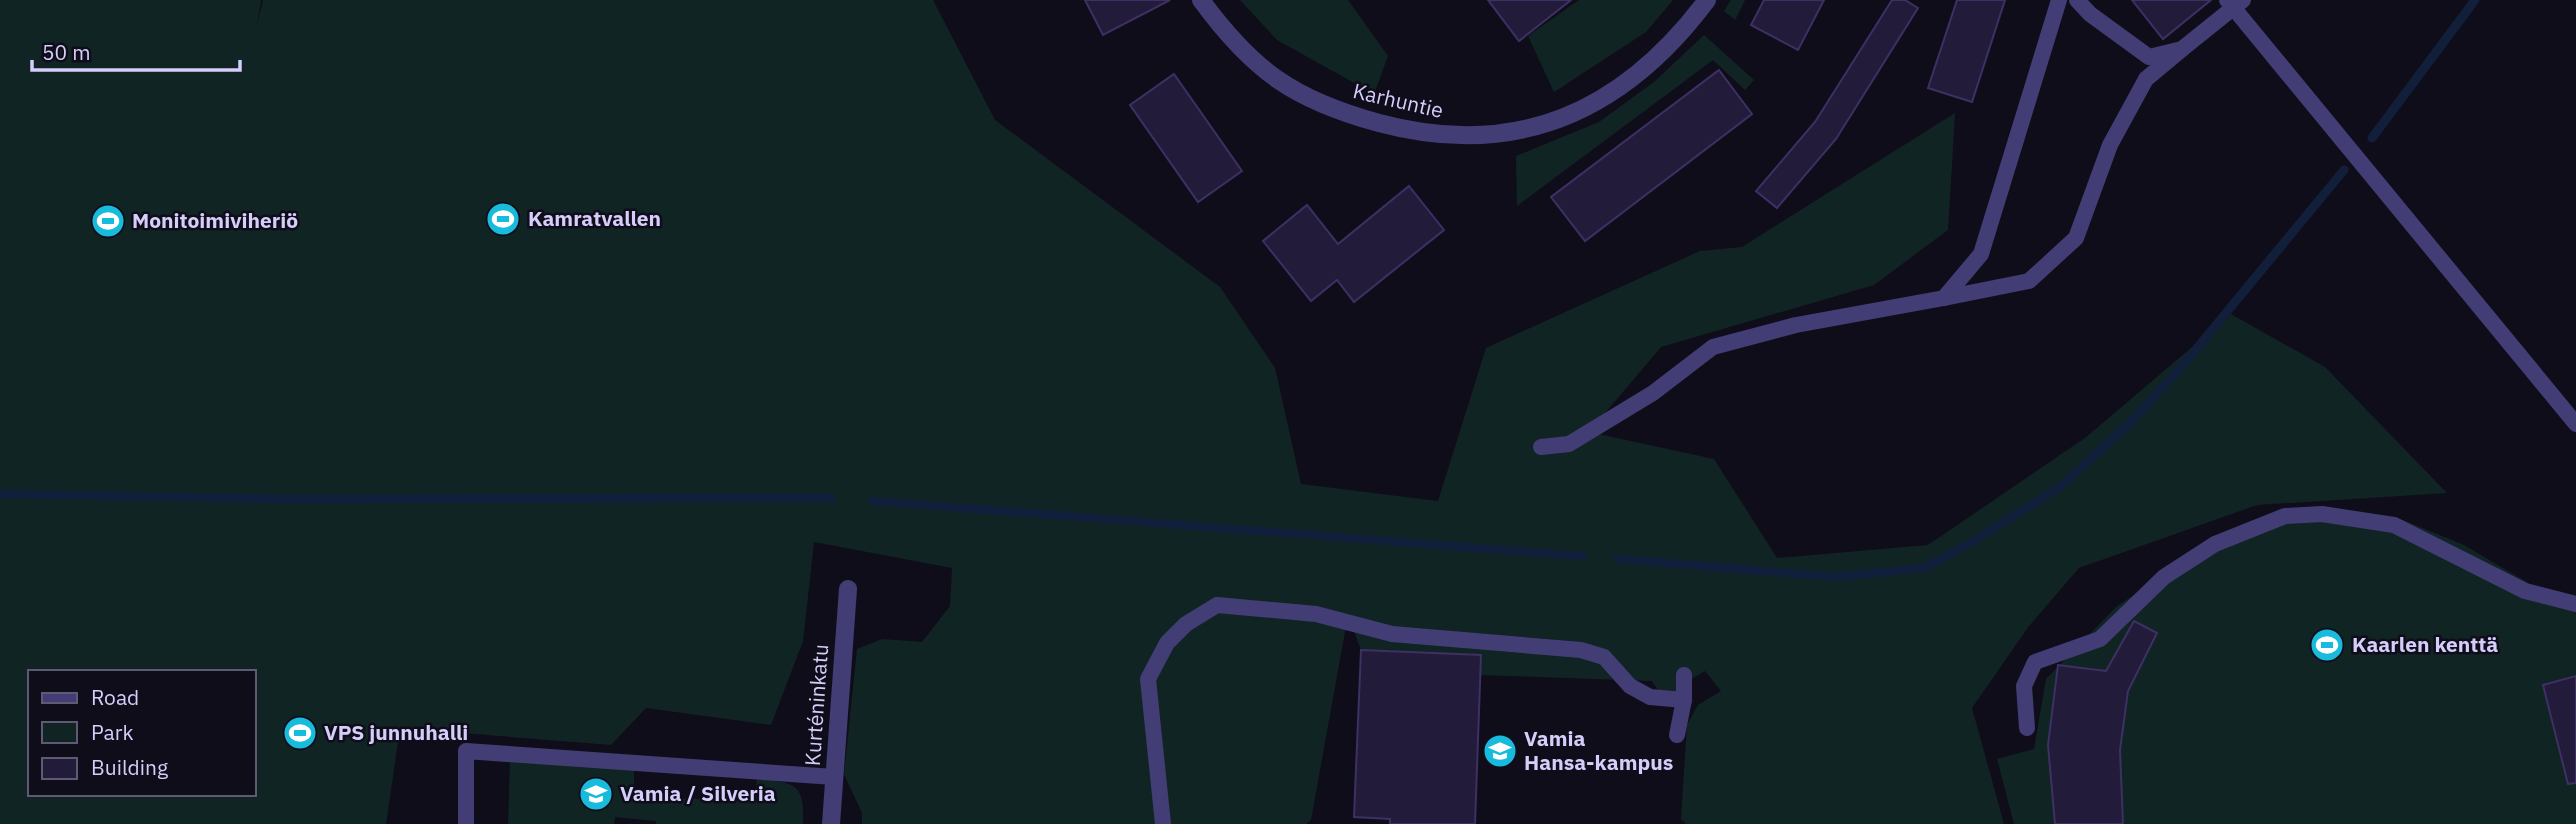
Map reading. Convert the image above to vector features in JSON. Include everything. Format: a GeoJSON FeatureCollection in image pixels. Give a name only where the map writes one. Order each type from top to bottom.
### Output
{"type":"FeatureCollection","features":[{"type":"Feature","properties":{"kind":"street","name":"Karhuntie"},"geometry":{"type":"LineString","coordinates":[[1201,0],[1232,42],[1266,71],[1313,103],[1420,134],[1471,138],[1501,135],[1545,124],[1615,91],[1651,62],[1688,25],[1707,0]]}},
{"type":"Feature","properties":{"kind":"street","name":"Kurténinkatu"},"geometry":{"type":"LineString","coordinates":[[831,824],[848,589]]}},
{"type":"Feature","properties":{"kind":"lane"},"geometry":{"type":"LineString","coordinates":[[1944,298],[1981,254],[2059,0]]}},
{"type":"Feature","properties":{"kind":"lane"},"geometry":{"type":"LineString","coordinates":[[2077,0],[2090,14],[2149,57],[2182,49]]}},
{"type":"Feature","properties":{"kind":"lane"},"geometry":{"type":"LineString","coordinates":[[1541,447],[1569,444],[1653,393],[1713,346],[1796,325],[2029,281],[2076,238],[2110,145],[2146,79],[2234,3],[2576,424]]}},
{"type":"Feature","properties":{"kind":"lane"},"geometry":{"type":"LineString","coordinates":[[2027,728],[2024,686],[2035,662],[2100,639],[2164,577],[2215,544],[2285,516],[2322,514],[2394,525],[2525,591],[2576,604]]}},
{"type":"Feature","properties":{"kind":"lane"},"geometry":{"type":"LineString","coordinates":[[1163,824],[1148,679],[1167,643],[1186,624],[1217,605],[1316,614],[1392,634],[1581,650],[1604,657],[1630,686],[1650,697],[1685,700]]}},
{"type":"Feature","properties":{"kind":"lane"},"geometry":{"type":"LineString","coordinates":[[1678,735],[1685,700],[1684,675]]}},
{"type":"Feature","properties":{"kind":"lane"},"geometry":{"type":"LineString","coordinates":[[466,824],[466,751],[834,777]]}},
{"type":"Feature","properties":{"kind":"green space"},"geometry":{"type":"Polygon","coordinates":[[[0,0],[261,0],[257,25],[263,0],[933,0],[995,120],[1220,287],[1275,368],[1301,484],[1438,501],[1486,348],[1700,251],[1742,247],[1955,113],[1948,230],[1874,285],[1661,347],[1589,432],[1714,459],[1777,558],[1928,545],[2085,438],[2231,314],[2325,367],[2447,493],[2257,505],[2079,568],[2029,626],[1972,708],[2004,824],[1686,824],[1681,819],[1687,725],[1698,705],[1721,691],[1705,671],[1681,685],[1678,705],[1669,707],[1652,681],[1481,675],[1481,655],[1361,650],[1348,615],[1311,820],[1306,824],[862,824],[862,813],[844,774],[857,649],[882,639],[922,642],[950,606],[952,568],[814,542],[803,641],[771,725],[646,708],[611,745],[400,728],[386,824],[0,824],[0,0]]]}},
{"type":"Feature","properties":{"kind":"green space"},"geometry":{"type":"Polygon","coordinates":[[[1240,0],[1348,0],[1388,56],[1374,94],[1277,40],[1240,0]]]}},
{"type":"Feature","properties":{"kind":"green space"},"geometry":{"type":"Polygon","coordinates":[[[1579,0],[1673,0],[1646,32],[1554,92],[1528,36],[1579,0]]]}},
{"type":"Feature","properties":{"kind":"green space"},"geometry":{"type":"Polygon","coordinates":[[[1731,0],[1745,0],[1735,20],[1724,11],[1731,0]]]}},
{"type":"Feature","properties":{"kind":"green space"},"geometry":{"type":"Polygon","coordinates":[[[1704,35],[1754,80],[1745,90],[1713,60],[1517,206],[1516,156],[1599,122],[1654,82],[1704,35]]]}},
{"type":"Feature","properties":{"kind":"green space","name":"Kaarlen kenttä"},"geometry":{"type":"Polygon","coordinates":[[[2303,513],[2403,520],[2464,545],[2576,611],[2576,824],[2014,824],[1997,759],[2034,749],[2046,679],[2116,607],[2205,546],[2303,513]]]}},
{"type":"Feature","properties":{"kind":"green space"},"geometry":{"type":"Polygon","coordinates":[[[510,761],[634,770],[634,795],[643,797],[755,801],[757,779],[780,782],[795,787],[799,792],[803,824],[656,824],[656,821],[615,817],[614,824],[508,824],[510,761]]]}},
{"type":"Feature","properties":{"kind":"building"},"geometry":{"type":"Polygon","coordinates":[[[1085,0],[1170,0],[1103,35],[1085,0]]]}},
{"type":"Feature","properties":{"kind":"building"},"geometry":{"type":"Polygon","coordinates":[[[1488,0],[1571,0],[1519,41],[1488,0]]]}},
{"type":"Feature","properties":{"kind":"building"},"geometry":{"type":"Polygon","coordinates":[[[1764,0],[1824,0],[1798,50],[1751,25],[1764,0]]]}},
{"type":"Feature","properties":{"kind":"building"},"geometry":{"type":"Polygon","coordinates":[[[1892,0],[1905,0],[1918,8],[1836,139],[1777,208],[1756,191],[1815,122],[1892,0]]]}},
{"type":"Feature","properties":{"kind":"building"},"geometry":{"type":"Polygon","coordinates":[[[1957,0],[2005,0],[1972,102],[1928,88],[1957,0]]]}},
{"type":"Feature","properties":{"kind":"building"},"geometry":{"type":"Polygon","coordinates":[[[2132,0],[2211,0],[2163,39],[2132,0]]]}},
{"type":"Feature","properties":{"kind":"building"},"geometry":{"type":"Polygon","coordinates":[[[1719,70],[1752,114],[1585,241],[1551,197],[1719,70]]]}},
{"type":"Feature","properties":{"kind":"building"},"geometry":{"type":"Polygon","coordinates":[[[1174,74],[1242,171],[1198,202],[1130,105],[1174,74]]]}},
{"type":"Feature","properties":{"kind":"building"},"geometry":{"type":"Polygon","coordinates":[[[1409,186],[1444,230],[1354,302],[1337,280],[1311,301],[1263,241],[1307,205],[1338,244],[1409,186]]]}},
{"type":"Feature","properties":{"kind":"building"},"geometry":{"type":"Polygon","coordinates":[[[2134,621],[2157,633],[2128,691],[2120,750],[2123,824],[2055,824],[2048,745],[2058,665],[2106,671],[2134,621]]]}},
{"type":"Feature","properties":{"kind":"building"},"geometry":{"type":"Polygon","coordinates":[[[1361,650],[1481,655],[1475,824],[1390,824],[1390,819],[1354,817],[1361,650]]]}},
{"type":"Feature","properties":{"kind":"building"},"geometry":{"type":"Polygon","coordinates":[[[2576,676],[2576,783],[2568,784],[2543,685],[2576,676]]]}},
{"type":"Feature","properties":{"kind":"waterway"},"geometry":{"type":"LineString","coordinates":[[2372,138],[2475,0]]}},
{"type":"Feature","properties":{"kind":"waterway"},"geometry":{"type":"LineString","coordinates":[[1618,559],[1836,577],[1924,568],[1967,545],[2061,486],[2129,424],[2188,359],[2344,170]]}},
{"type":"Feature","properties":{"kind":"waterway"},"geometry":{"type":"LineString","coordinates":[[0,494],[284,499],[832,498]]}},
{"type":"Feature","properties":{"kind":"waterway"},"geometry":{"type":"LineString","coordinates":[[873,501],[1582,556]]}},
{"type":"Feature","properties":{"kind":"place","name":"Kamratvallen"},"geometry":{"type":"Point","coordinates":[503,219]}},
{"type":"Feature","properties":{"kind":"place","name":"Monitoimiviheriö"},"geometry":{"type":"Point","coordinates":[108,221]}},
{"type":"Feature","properties":{"kind":"place","name":"Kaarlen kenttä"},"geometry":{"type":"Point","coordinates":[2327,645]}},
{"type":"Feature","properties":{"kind":"place","name":"VPS junnuhalli"},"geometry":{"type":"Point","coordinates":[300,733]}},
{"type":"Feature","properties":{"kind":"place","name":"Vamia Hansa-kampus"},"geometry":{"type":"Point","coordinates":[1500,751]}},
{"type":"Feature","properties":{"kind":"place","name":"Vamia / Silveria"},"geometry":{"type":"Point","coordinates":[596,794]}}]}
